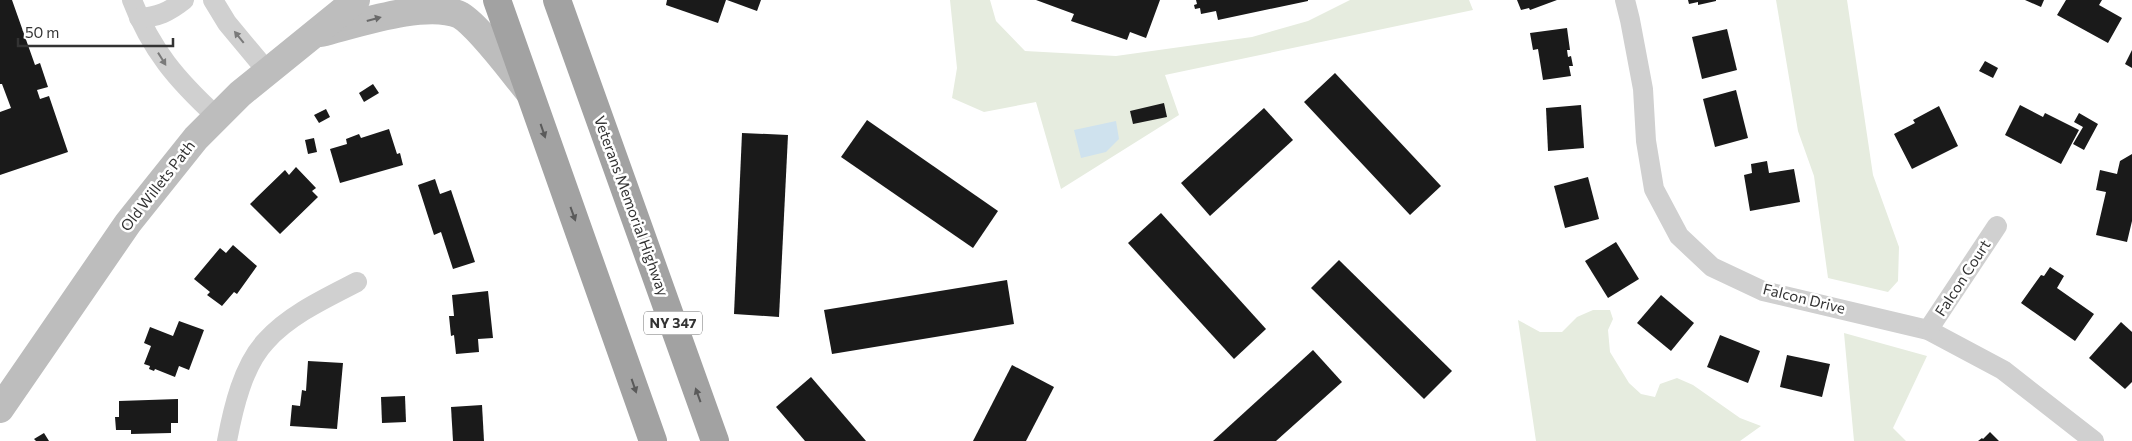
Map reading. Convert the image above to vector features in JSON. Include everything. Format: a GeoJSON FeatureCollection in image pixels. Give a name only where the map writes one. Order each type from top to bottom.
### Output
{"type":"FeatureCollection","features":[{"type":"Feature","properties":{"kind":"highway"},"geometry":{"type":"LineString","coordinates":[[497,0],[653,441]]}},
{"type":"Feature","properties":{"kind":"highway","name":"Veterans Memorial Highway"},"geometry":{"type":"LineString","coordinates":[[557,0],[715,441]]}},
{"type":"Feature","properties":{"kind":"main road","name":"Old Willets Path"},"geometry":{"type":"LineString","coordinates":[[0,408],[128,223],[177,160],[216,116],[267,71],[356,0]]}},
{"type":"Feature","properties":{"kind":"main road"},"geometry":{"type":"LineString","coordinates":[[572,0],[591,94]]}},
{"type":"Feature","properties":{"kind":"main road"},"geometry":{"type":"LineString","coordinates":[[310,36],[415,8],[435,8],[450,11],[460,15],[474,28],[530,94]]}},
{"type":"Feature","properties":{"kind":"street"},"geometry":{"type":"LineString","coordinates":[[136,9],[156,17],[164,14],[184,0]]}},
{"type":"Feature","properties":{"kind":"street"},"geometry":{"type":"LineString","coordinates":[[213,0],[227,23],[267,71]]}},
{"type":"Feature","properties":{"kind":"street","name":"Falcon Drive"},"geometry":{"type":"LineString","coordinates":[[1625,0],[1643,88],[1646,141],[1654,189],[1680,236],[1712,267],[1763,290],[1928,330],[2003,370],[2094,441]]}},
{"type":"Feature","properties":{"kind":"street"},"geometry":{"type":"LineString","coordinates":[[136,9],[166,65],[189,92],[216,116]]}},
{"type":"Feature","properties":{"kind":"street","name":"Falcon Court"},"geometry":{"type":"LineString","coordinates":[[1928,330],[1997,226]]}},
{"type":"Feature","properties":{"kind":"street"},"geometry":{"type":"LineString","coordinates":[[228,441],[233,411],[246,372],[265,341],[316,303],[357,282]]}},
{"type":"Feature","properties":{"kind":"shaded area"},"geometry":{"type":"Polygon","coordinates":[[[950,0],[990,0],[996,21],[1025,51],[1116,56],[1252,37],[1308,21],[1350,0],[1469,0],[1473,10],[1165,75],[1179,115],[1061,189],[1036,102],[984,112],[952,98],[957,68],[950,0]]]}},
{"type":"Feature","properties":{"kind":"shaded area"},"geometry":{"type":"Polygon","coordinates":[[[1776,0],[1847,0],[1873,175],[1899,247],[1898,281],[1888,292],[1828,278],[1814,176],[1798,131],[1776,0]]]}},
{"type":"Feature","properties":{"kind":"shaded area"},"geometry":{"type":"Polygon","coordinates":[[[1593,310],[1610,310],[1613,319],[1608,330],[1610,352],[1629,383],[1641,394],[1655,397],[1660,384],[1677,378],[1693,385],[1740,418],[1761,426],[1740,441],[1536,441],[1518,320],[1540,332],[1562,332],[1577,317],[1593,310]]]}},
{"type":"Feature","properties":{"kind":"shaded area"},"geometry":{"type":"Polygon","coordinates":[[[1844,333],[1927,356],[1893,428],[1906,441],[1854,441],[1844,333]]]}},
{"type":"Feature","properties":{"kind":"water"},"geometry":{"type":"Polygon","coordinates":[[[1116,121],[1119,139],[1106,152],[1081,158],[1074,130],[1116,121]]]}},
{"type":"Feature","properties":{"kind":"building"},"geometry":{"type":"Polygon","coordinates":[[[0,0],[12,0],[35,65],[40,63],[48,87],[37,90],[40,99],[49,96],[68,152],[0,175],[0,112],[11,108],[2,84],[0,84],[0,0]]]}},
{"type":"Feature","properties":{"kind":"building"},"geometry":{"type":"Polygon","coordinates":[[[667,0],[726,0],[718,23],[666,5],[667,0]]]}},
{"type":"Feature","properties":{"kind":"building"},"geometry":{"type":"Polygon","coordinates":[[[727,0],[761,0],[757,11],[727,0]]]}},
{"type":"Feature","properties":{"kind":"building"},"geometry":{"type":"Polygon","coordinates":[[[1036,0],[1160,0],[1146,38],[1130,32],[1127,40],[1071,21],[1074,14],[1036,0]]]}},
{"type":"Feature","properties":{"kind":"building"},"geometry":{"type":"Polygon","coordinates":[[[1196,0],[1308,1],[1218,20],[1216,11],[1201,14],[1200,8],[1195,9],[1196,0]]]}},
{"type":"Feature","properties":{"kind":"building"},"geometry":{"type":"Polygon","coordinates":[[[1517,0],[1557,0],[1530,10],[1529,8],[1521,10],[1517,0]]]}},
{"type":"Feature","properties":{"kind":"building"},"geometry":{"type":"Polygon","coordinates":[[[1688,0],[1716,1],[1698,5],[1698,2],[1689,4],[1688,0]]]}},
{"type":"Feature","properties":{"kind":"building"},"geometry":{"type":"Polygon","coordinates":[[[2025,0],[2044,0],[2041,7],[2025,0]]]}},
{"type":"Feature","properties":{"kind":"building"},"geometry":{"type":"Polygon","coordinates":[[[2066,0],[2102,0],[2099,5],[2122,18],[2108,43],[2057,15],[2066,0]]]}},
{"type":"Feature","properties":{"kind":"building"},"geometry":{"type":"Polygon","coordinates":[[[1567,28],[1570,50],[1567,50],[1568,57],[1571,56],[1573,66],[1569,66],[1571,76],[1543,80],[1538,49],[1533,50],[1530,33],[1567,28]]]}},
{"type":"Feature","properties":{"kind":"building"},"geometry":{"type":"Polygon","coordinates":[[[1727,29],[1737,70],[1702,79],[1692,37],[1727,29]]]}},
{"type":"Feature","properties":{"kind":"building"},"geometry":{"type":"Polygon","coordinates":[[[2132,50],[2132,68],[2125,64],[2132,50]]]}},
{"type":"Feature","properties":{"kind":"building"},"geometry":{"type":"Polygon","coordinates":[[[1985,61],[1998,68],[1993,78],[1979,71],[1985,61]]]}},
{"type":"Feature","properties":{"kind":"building"},"geometry":{"type":"Polygon","coordinates":[[[1335,73],[1441,186],[1410,215],[1304,102],[1335,73]]]}},
{"type":"Feature","properties":{"kind":"building"},"geometry":{"type":"Polygon","coordinates":[[[373,84],[379,93],[364,102],[359,93],[373,84]]]}},
{"type":"Feature","properties":{"kind":"building"},"geometry":{"type":"Polygon","coordinates":[[[1736,90],[1748,138],[1715,147],[1703,99],[1736,90]]]}},
{"type":"Feature","properties":{"kind":"building"},"geometry":{"type":"Polygon","coordinates":[[[1164,103],[1167,117],[1133,124],[1130,111],[1164,103]]]}},
{"type":"Feature","properties":{"kind":"building"},"geometry":{"type":"Polygon","coordinates":[[[1581,105],[1584,148],[1548,151],[1546,108],[1581,105]]]}},
{"type":"Feature","properties":{"kind":"building"},"geometry":{"type":"Polygon","coordinates":[[[2020,105],[2043,117],[2045,113],[2079,130],[2061,164],[2005,135],[2020,105]]]}},
{"type":"Feature","properties":{"kind":"building"},"geometry":{"type":"Polygon","coordinates":[[[1939,106],[1958,146],[1912,169],[1894,134],[1915,123],[1913,120],[1939,106]]]}},
{"type":"Feature","properties":{"kind":"building"},"geometry":{"type":"Polygon","coordinates":[[[1264,108],[1293,140],[1210,216],[1181,183],[1264,108]]]}},
{"type":"Feature","properties":{"kind":"building"},"geometry":{"type":"Polygon","coordinates":[[[326,109],[330,117],[319,123],[314,115],[326,109]]]}},
{"type":"Feature","properties":{"kind":"building"},"geometry":{"type":"Polygon","coordinates":[[[2079,113],[2098,124],[2084,150],[2073,144],[2083,127],[2074,122],[2079,113]]]}},
{"type":"Feature","properties":{"kind":"building"},"geometry":{"type":"Polygon","coordinates":[[[867,120],[998,211],[973,248],[841,157],[867,120]]]}},
{"type":"Feature","properties":{"kind":"building"},"geometry":{"type":"Polygon","coordinates":[[[389,129],[397,154],[400,153],[403,165],[340,183],[330,149],[347,144],[346,139],[359,134],[361,138],[389,129]]]}},
{"type":"Feature","properties":{"kind":"building"},"geometry":{"type":"Polygon","coordinates":[[[742,133],[788,135],[779,317],[734,314],[742,133]]]}},
{"type":"Feature","properties":{"kind":"building"},"geometry":{"type":"Polygon","coordinates":[[[314,138],[317,152],[308,154],[305,140],[314,138]]]}},
{"type":"Feature","properties":{"kind":"building"},"geometry":{"type":"Polygon","coordinates":[[[2132,154],[2132,221],[2127,242],[2096,235],[2106,192],[2096,190],[2100,170],[2117,174],[2120,161],[2132,154]]]}},
{"type":"Feature","properties":{"kind":"building"},"geometry":{"type":"Polygon","coordinates":[[[1767,161],[1769,173],[1794,169],[1800,202],[1750,211],[1744,175],[1752,173],[1751,164],[1767,161]]]}},
{"type":"Feature","properties":{"kind":"building"},"geometry":{"type":"Polygon","coordinates":[[[296,167],[316,188],[312,191],[318,197],[280,234],[250,204],[285,170],[289,175],[296,167]]]}},
{"type":"Feature","properties":{"kind":"building"},"geometry":{"type":"Polygon","coordinates":[[[1588,177],[1599,219],[1565,228],[1554,186],[1588,177]]]}},
{"type":"Feature","properties":{"kind":"building"},"geometry":{"type":"Polygon","coordinates":[[[435,179],[440,194],[451,190],[475,262],[453,269],[441,232],[434,235],[418,185],[435,179]]]}},
{"type":"Feature","properties":{"kind":"building"},"geometry":{"type":"Polygon","coordinates":[[[1161,213],[1266,329],[1234,359],[1128,243],[1161,213]]]}},
{"type":"Feature","properties":{"kind":"building"},"geometry":{"type":"Polygon","coordinates":[[[1616,242],[1639,279],[1608,298],[1585,261],[1616,242]]]}},
{"type":"Feature","properties":{"kind":"building"},"geometry":{"type":"Polygon","coordinates":[[[233,245],[257,266],[237,294],[234,292],[222,306],[207,295],[210,292],[194,279],[220,248],[226,253],[233,245]]]}},
{"type":"Feature","properties":{"kind":"building"},"geometry":{"type":"Polygon","coordinates":[[[1339,260],[1452,371],[1424,399],[1311,288],[1339,260]]]}},
{"type":"Feature","properties":{"kind":"building"},"geometry":{"type":"Polygon","coordinates":[[[2050,267],[2064,276],[2057,288],[2094,314],[2075,341],[2021,303],[2041,275],[2044,276],[2050,267]]]}},
{"type":"Feature","properties":{"kind":"building"},"geometry":{"type":"Polygon","coordinates":[[[1007,280],[1014,324],[832,354],[824,310],[1007,280]]]}},
{"type":"Feature","properties":{"kind":"building"},"geometry":{"type":"Polygon","coordinates":[[[488,291],[493,338],[478,339],[479,352],[456,354],[454,335],[451,336],[449,316],[454,316],[452,295],[488,291]]]}},
{"type":"Feature","properties":{"kind":"building"},"geometry":{"type":"Polygon","coordinates":[[[1661,295],[1694,323],[1671,351],[1637,323],[1661,295]]]}},
{"type":"Feature","properties":{"kind":"building"},"geometry":{"type":"Polygon","coordinates":[[[179,321],[204,330],[189,370],[179,366],[175,377],[155,369],[154,371],[149,369],[150,366],[144,364],[151,346],[144,343],[150,327],[173,336],[179,321]]]}},
{"type":"Feature","properties":{"kind":"building"},"geometry":{"type":"Polygon","coordinates":[[[2121,322],[2132,332],[2132,382],[2125,389],[2089,358],[2121,322]]]}},
{"type":"Feature","properties":{"kind":"building"},"geometry":{"type":"Polygon","coordinates":[[[1720,335],[1760,351],[1748,383],[1707,367],[1720,335]]]}},
{"type":"Feature","properties":{"kind":"building"},"geometry":{"type":"Polygon","coordinates":[[[1313,350],[1342,382],[1276,441],[1213,441],[1313,350]]]}},
{"type":"Feature","properties":{"kind":"building"},"geometry":{"type":"Polygon","coordinates":[[[1787,355],[1830,364],[1822,397],[1780,387],[1787,355]]]}},
{"type":"Feature","properties":{"kind":"building"},"geometry":{"type":"Polygon","coordinates":[[[308,361],[343,363],[337,429],[290,426],[292,405],[300,406],[302,390],[306,391],[308,361]]]}},
{"type":"Feature","properties":{"kind":"building"},"geometry":{"type":"Polygon","coordinates":[[[1012,365],[1054,387],[1026,441],[973,441],[1012,365]]]}},
{"type":"Feature","properties":{"kind":"building"},"geometry":{"type":"Polygon","coordinates":[[[811,377],[866,441],[805,441],[776,407],[811,377]]]}},
{"type":"Feature","properties":{"kind":"building"},"geometry":{"type":"Polygon","coordinates":[[[405,396],[406,422],[382,423],[381,397],[405,396]]]}},
{"type":"Feature","properties":{"kind":"building"},"geometry":{"type":"Polygon","coordinates":[[[178,399],[178,423],[171,423],[171,433],[131,434],[131,430],[116,430],[115,417],[119,417],[119,401],[178,399]]]}},
{"type":"Feature","properties":{"kind":"building"},"geometry":{"type":"Polygon","coordinates":[[[482,405],[484,441],[453,441],[451,407],[482,405]]]}},
{"type":"Feature","properties":{"kind":"building"},"geometry":{"type":"Polygon","coordinates":[[[1990,432],[1999,441],[1978,441],[1983,439],[1990,432]]]}},
{"type":"Feature","properties":{"kind":"building"},"geometry":{"type":"Polygon","coordinates":[[[44,433],[49,441],[36,441],[34,439],[44,433]]]}}]}
